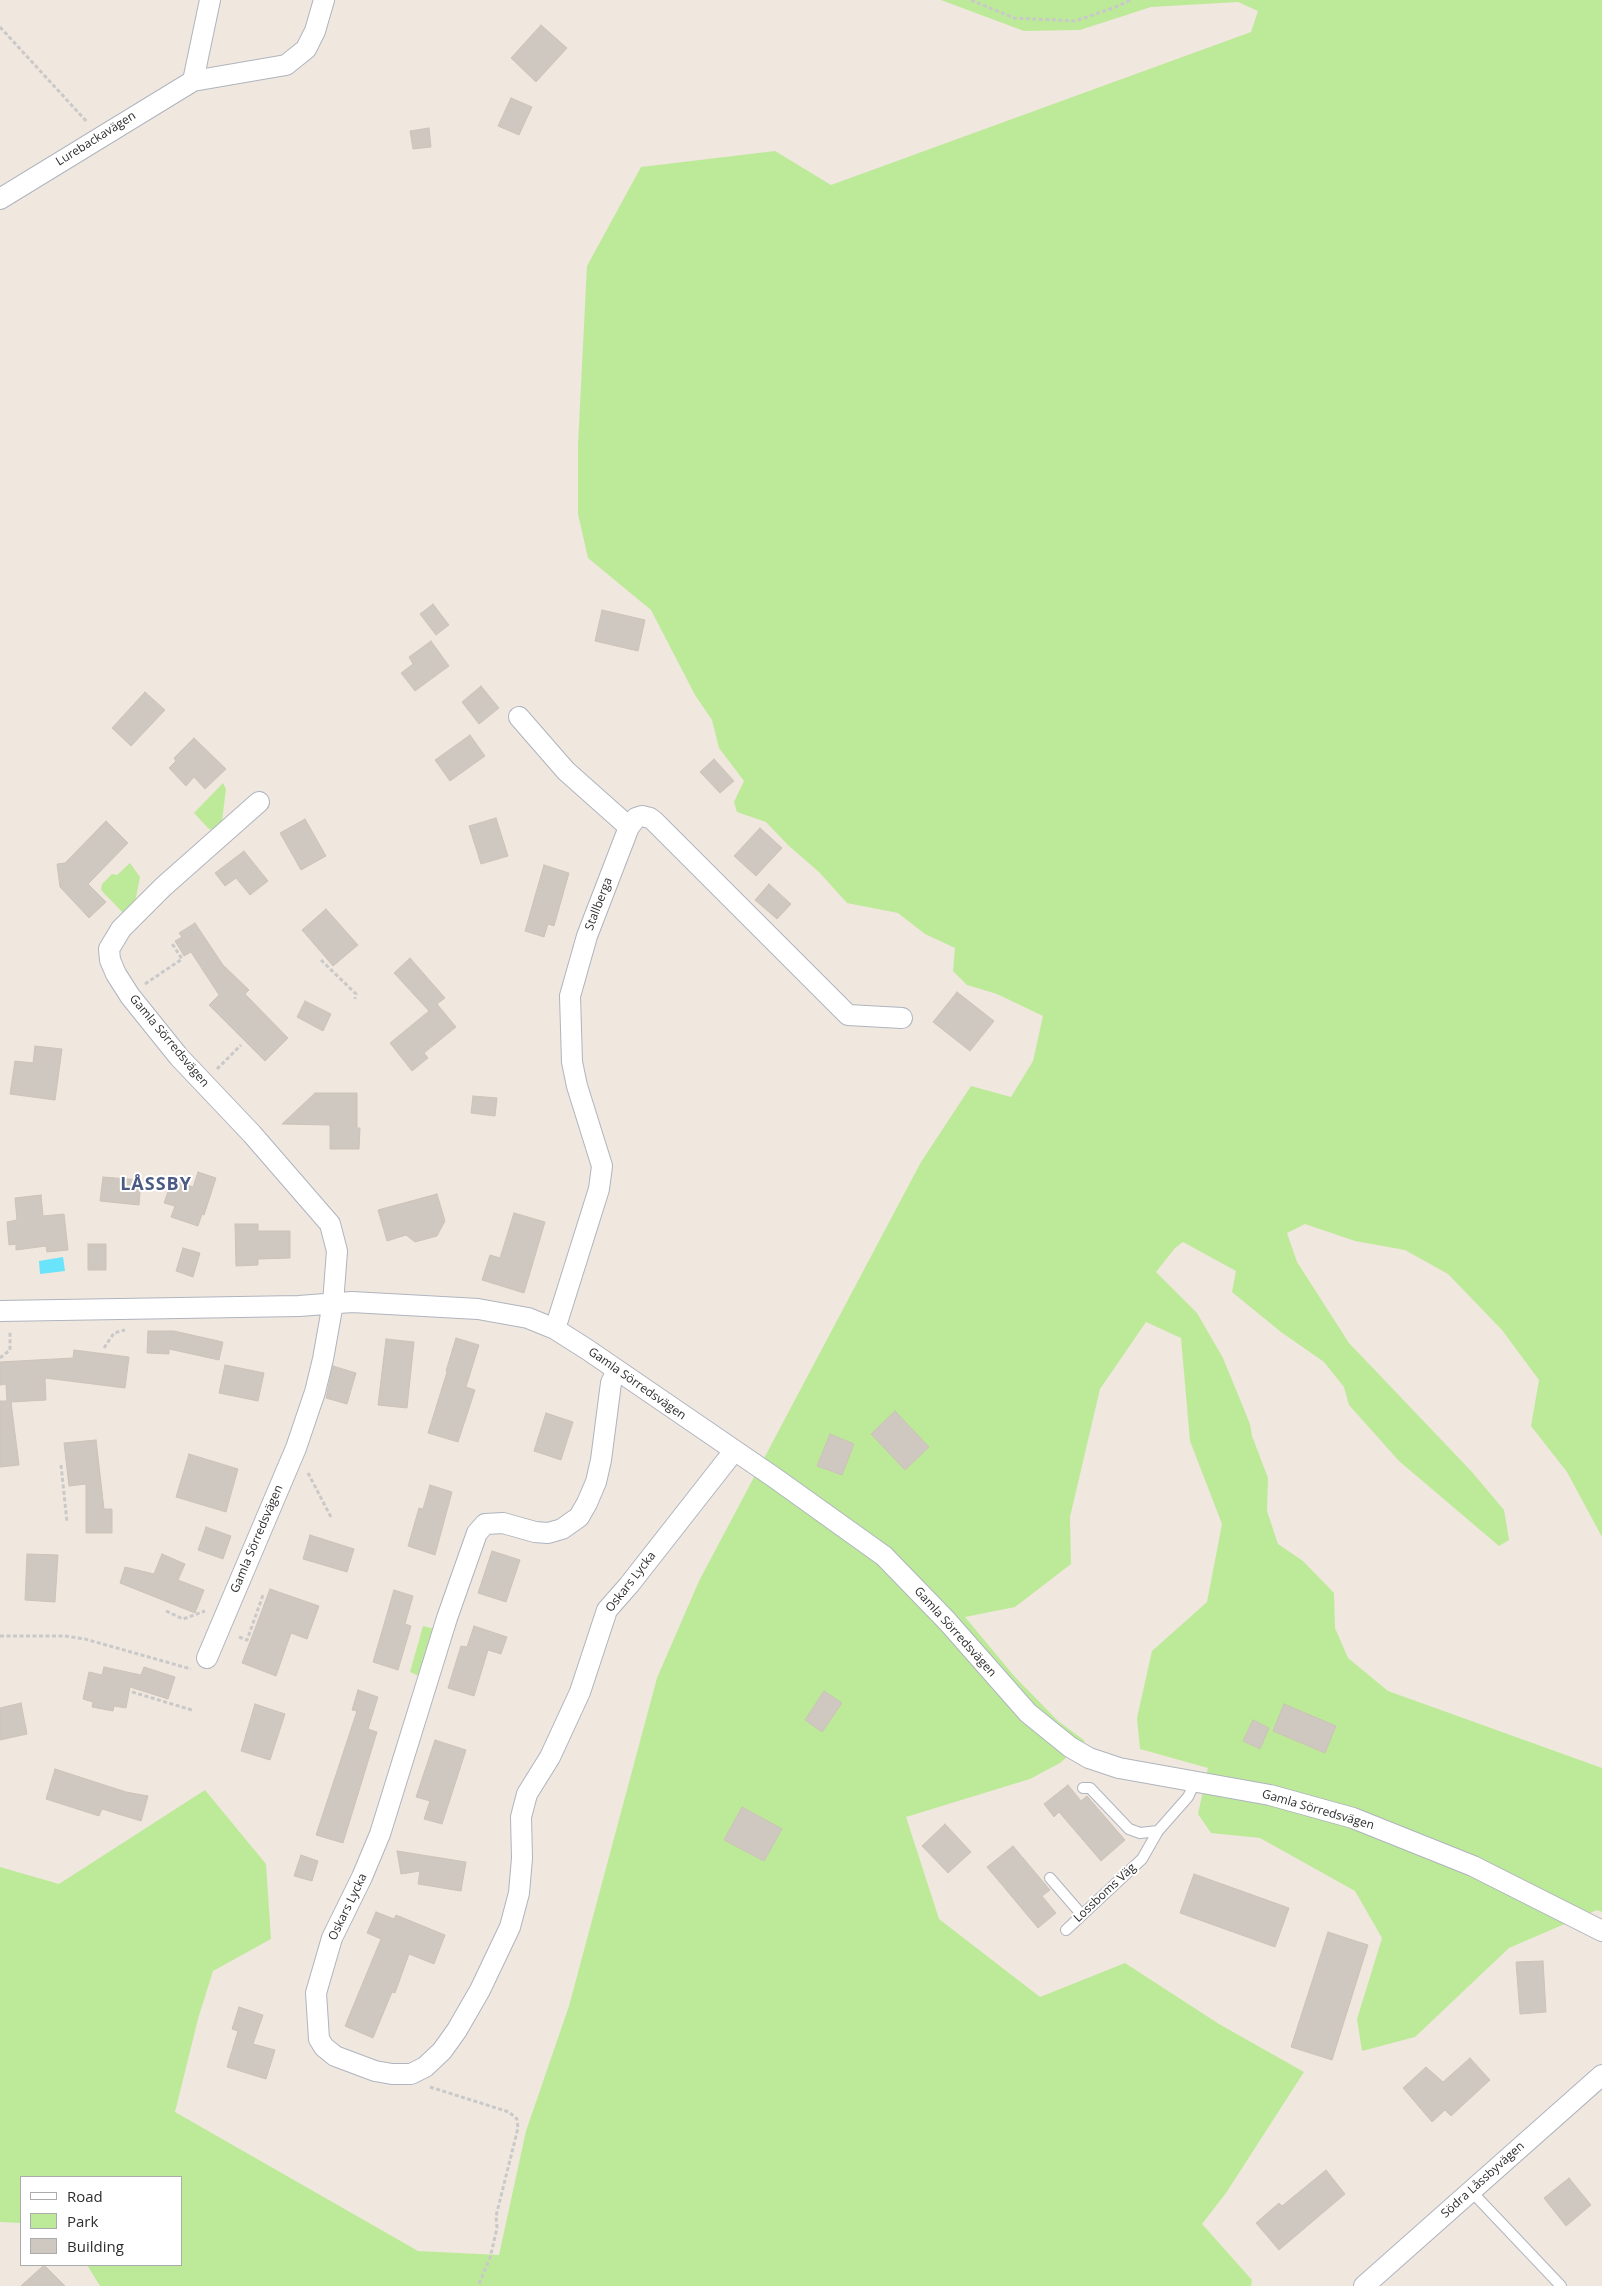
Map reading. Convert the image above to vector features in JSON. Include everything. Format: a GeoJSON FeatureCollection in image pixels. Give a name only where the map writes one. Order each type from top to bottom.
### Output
{"type":"FeatureCollection","features":[{"type":"Feature","properties":{"kind":"street"},"geometry":{"type":"LineString","coordinates":[[193,81],[210,0]]}},
{"type":"Feature","properties":{"kind":"street","name":"Lurebackavägen"},"geometry":{"type":"LineString","coordinates":[[0,199],[193,81],[286,65],[306,49],[324,0]]}},
{"type":"Feature","properties":{"kind":"street"},"geometry":{"type":"LineString","coordinates":[[519,717],[566,771],[629,827],[636,818],[642,816],[654,821],[848,1015],[902,1018]]}},
{"type":"Feature","properties":{"kind":"street","name":"Gamla Sörredsvägen"},"geometry":{"type":"LineString","coordinates":[[201,1664],[219,1630],[296,1448],[315,1392],[333,1303],[337,1251],[330,1224],[252,1134],[179,1057],[129,994],[116,974],[109,954],[110,944],[120,929],[163,887],[259,802]]}},
{"type":"Feature","properties":{"kind":"street","name":"Stallberga"},"geometry":{"type":"LineString","coordinates":[[554,1329],[599,1189],[602,1166],[577,1086],[572,1062],[570,996],[587,936],[629,827]]}},
{"type":"Feature","properties":{"kind":"street","name":"Gamla Sörredsvägen"},"geometry":{"type":"LineString","coordinates":[[5,1311],[290,1306],[333,1303],[400,1304],[478,1309],[528,1318],[554,1329],[617,1370],[884,1556],[947,1621],[1028,1713],[1070,1747],[1090,1758],[1119,1768],[1270,1795],[1386,1829],[1473,1866],[1602,1931]]}},
{"type":"Feature","properties":{"kind":"street","name":"Oskars Lycka"},"geometry":{"type":"LineString","coordinates":[[617,1370],[610,1383],[601,1460],[596,1482],[579,1517],[562,1529],[548,1533],[534,1532],[503,1523],[485,1524],[477,1533],[464,1565],[378,1842],[332,1938],[324,1962],[316,1993],[316,2018],[319,2039],[324,2047],[335,2056],[375,2072],[411,2074],[431,2062],[442,2051],[457,2030],[480,1990],[510,1927],[519,1893],[522,1858],[521,1817],[527,1794],[550,1757],[580,1692],[607,1610],[629,1585],[734,1451]]}},
{"type":"Feature","properties":{"kind":"street","name":"Södra Låssbyvägen"},"geometry":{"type":"LineString","coordinates":[[1364,2286],[1602,2075]]}},
{"type":"Feature","properties":{"kind":"lane","name":"Lossboms Väg"},"geometry":{"type":"LineString","coordinates":[[1066,1930],[1142,1858],[1158,1831],[1188,1798],[1195,1782]]}},
{"type":"Feature","properties":{"kind":"lane"},"geometry":{"type":"LineString","coordinates":[[1083,1788],[1090,1788],[1094,1791],[1128,1829],[1140,1833],[1158,1831]]}},
{"type":"Feature","properties":{"kind":"lane"},"geometry":{"type":"LineString","coordinates":[[1050,1878],[1082,1915]]}},
{"type":"Feature","properties":{"kind":"lane"},"geometry":{"type":"LineString","coordinates":[[1471,2191],[1561,2286]]}},
{"type":"Feature","properties":{"kind":"path"},"geometry":{"type":"LineString","coordinates":[[971,0],[1014,18],[1075,21],[1131,0]]}},
{"type":"Feature","properties":{"kind":"path"},"geometry":{"type":"LineString","coordinates":[[0,27],[101,136]]}},
{"type":"Feature","properties":{"kind":"path"},"geometry":{"type":"LineString","coordinates":[[129,994],[182,960],[172,942]]}},
{"type":"Feature","properties":{"kind":"path"},"geometry":{"type":"LineString","coordinates":[[321,960],[356,994],[355,1000]]}},
{"type":"Feature","properties":{"kind":"path"},"geometry":{"type":"LineString","coordinates":[[204,1083],[241,1045]]}},
{"type":"Feature","properties":{"kind":"path"},"geometry":{"type":"LineString","coordinates":[[0,1358],[10,1350],[5,1311]]}},
{"type":"Feature","properties":{"kind":"path"},"geometry":{"type":"LineString","coordinates":[[104,1348],[114,1333],[128,1329]]}},
{"type":"Feature","properties":{"kind":"path"},"geometry":{"type":"LineString","coordinates":[[296,1448],[332,1519]]}},
{"type":"Feature","properties":{"kind":"path"},"geometry":{"type":"LineString","coordinates":[[61,1465],[67,1522]]}},
{"type":"Feature","properties":{"kind":"path"},"geometry":{"type":"LineString","coordinates":[[219,1630],[248,1640],[263,1594]]}},
{"type":"Feature","properties":{"kind":"path"},"geometry":{"type":"LineString","coordinates":[[166,1611],[183,1618],[218,1605],[228,1608]]}},
{"type":"Feature","properties":{"kind":"path"},"geometry":{"type":"LineString","coordinates":[[0,1636],[65,1636],[201,1664]]}},
{"type":"Feature","properties":{"kind":"path"},"geometry":{"type":"LineString","coordinates":[[132,1692],[192,1710]]}},
{"type":"Feature","properties":{"kind":"path"},"geometry":{"type":"LineString","coordinates":[[428,2086],[509,2112],[517,2119],[518,2128],[496,2216],[497,2228],[490,2258],[478,2286]]}},
{"type":"Feature","properties":{"kind":"green space"},"geometry":{"type":"Polygon","coordinates":[[[941,0],[1602,0],[1602,1537],[1567,1472],[1531,1426],[1539,1380],[1502,1330],[1448,1274],[1405,1250],[1355,1241],[1305,1224],[1287,1233],[1297,1262],[1349,1343],[1472,1472],[1504,1510],[1509,1540],[1499,1546],[1399,1461],[1349,1405],[1344,1387],[1324,1362],[1281,1332],[1232,1292],[1236,1271],[1183,1242],[1175,1248],[1156,1272],[1197,1313],[1223,1358],[1250,1424],[1252,1436],[1268,1478],[1267,1511],[1278,1544],[1303,1561],[1334,1593],[1335,1628],[1348,1658],[1388,1691],[1602,1768],[1602,1912],[1597,1910],[1509,1948],[1415,2037],[1362,2051],[1357,2019],[1382,1938],[1355,1891],[1260,1838],[1211,1833],[1198,1814],[1208,1768],[1140,1749],[1137,1718],[1152,1651],[1207,1602],[1222,1524],[1190,1441],[1181,1338],[1146,1322],[1100,1389],[1070,1517],[1071,1564],[1015,1607],[965,1617],[1015,1677],[1058,1721],[1085,1741],[1060,1763],[1030,1779],[906,1817],[939,1919],[1040,1997],[1125,1963],[1219,2024],[1304,2072],[1226,2193],[1202,2224],[1252,2280],[1251,2286],[100,2286],[88,2266],[182,2266],[182,2176],[20,2176],[20,2223],[0,2222],[0,1867],[59,1884],[205,1790],[266,1864],[271,1939],[213,1971],[198,2019],[175,2112],[418,2251],[499,2255],[526,2131],[569,2006],[657,1678],[699,1581],[921,1162],[971,1086],[1011,1097],[1033,1061],[1043,1016],[997,994],[967,985],[953,971],[955,948],[925,934],[898,913],[847,903],[819,872],[789,846],[766,822],[737,812],[734,802],[744,781],[719,748],[712,720],[695,695],[651,610],[588,558],[578,514],[578,445],[587,266],[641,167],[775,151],[831,185],[1251,32],[1258,11],[1238,2],[1151,7],[1080,30],[1024,31],[941,0]]]}},
{"type":"Feature","properties":{"kind":"green space"},"geometry":{"type":"Polygon","coordinates":[[[223,783],[226,789],[222,821],[214,830],[209,829],[194,813],[223,783]]]}},
{"type":"Feature","properties":{"kind":"green space"},"geometry":{"type":"Polygon","coordinates":[[[130,863],[140,877],[135,902],[125,915],[101,890],[102,884],[112,874],[117,875],[130,863]]]}},
{"type":"Feature","properties":{"kind":"green space"},"geometry":{"type":"Polygon","coordinates":[[[423,1626],[435,1629],[422,1677],[410,1672],[423,1626]]]}},
{"type":"Feature","properties":{"kind":"water"},"geometry":{"type":"Polygon","coordinates":[[[63,1257],[65,1271],[40,1274],[39,1261],[63,1257]]]}},
{"type":"Feature","properties":{"kind":"building"},"geometry":{"type":"Polygon","coordinates":[[[541,25],[567,48],[536,82],[511,58],[541,25]]]}},
{"type":"Feature","properties":{"kind":"building"},"geometry":{"type":"Polygon","coordinates":[[[511,98],[532,107],[519,135],[498,126],[511,98]]]}},
{"type":"Feature","properties":{"kind":"building"},"geometry":{"type":"Polygon","coordinates":[[[429,128],[431,147],[413,149],[410,131],[429,128]]]}},
{"type":"Feature","properties":{"kind":"building"},"geometry":{"type":"Polygon","coordinates":[[[433,604],[449,625],[436,635],[420,614],[433,604]]]}},
{"type":"Feature","properties":{"kind":"building"},"geometry":{"type":"Polygon","coordinates":[[[602,610],[645,620],[638,651],[595,641],[602,610]]]}},
{"type":"Feature","properties":{"kind":"building"},"geometry":{"type":"Polygon","coordinates":[[[431,641],[449,666],[415,691],[401,673],[413,664],[409,657],[431,641]]]}},
{"type":"Feature","properties":{"kind":"building"},"geometry":{"type":"Polygon","coordinates":[[[481,686],[499,708],[479,724],[462,702],[481,686]]]}},
{"type":"Feature","properties":{"kind":"building"},"geometry":{"type":"Polygon","coordinates":[[[145,692],[165,710],[131,746],[112,728],[145,692]]]}},
{"type":"Feature","properties":{"kind":"building"},"geometry":{"type":"Polygon","coordinates":[[[470,735],[485,756],[450,781],[435,760],[470,735]]]}},
{"type":"Feature","properties":{"kind":"building"},"geometry":{"type":"Polygon","coordinates":[[[194,738],[226,769],[205,789],[194,777],[186,786],[169,768],[176,761],[174,758],[194,738]]]}},
{"type":"Feature","properties":{"kind":"building"},"geometry":{"type":"Polygon","coordinates":[[[714,759],[734,781],[720,793],[700,772],[714,759]]]}},
{"type":"Feature","properties":{"kind":"building"},"geometry":{"type":"Polygon","coordinates":[[[496,818],[508,856],[481,864],[469,826],[496,818]]]}},
{"type":"Feature","properties":{"kind":"building"},"geometry":{"type":"Polygon","coordinates":[[[305,819],[326,856],[301,870],[280,833],[305,819]]]}},
{"type":"Feature","properties":{"kind":"building"},"geometry":{"type":"Polygon","coordinates":[[[106,821],[128,843],[88,884],[106,902],[89,918],[60,887],[57,864],[65,863],[106,821]]]}},
{"type":"Feature","properties":{"kind":"building"},"geometry":{"type":"Polygon","coordinates":[[[760,828],[782,848],[756,876],[734,856],[760,828]]]}},
{"type":"Feature","properties":{"kind":"building"},"geometry":{"type":"Polygon","coordinates":[[[244,851],[268,881],[250,895],[236,878],[225,886],[215,873],[244,851]]]}},
{"type":"Feature","properties":{"kind":"building"},"geometry":{"type":"Polygon","coordinates":[[[544,865],[569,873],[554,926],[548,924],[544,937],[525,931],[544,865]]]}},
{"type":"Feature","properties":{"kind":"building"},"geometry":{"type":"Polygon","coordinates":[[[769,884],[791,904],[777,919],[755,900],[769,884]]]}},
{"type":"Feature","properties":{"kind":"building"},"geometry":{"type":"Polygon","coordinates":[[[326,909],[358,945],[333,966],[302,930],[326,909]]]}},
{"type":"Feature","properties":{"kind":"building"},"geometry":{"type":"Polygon","coordinates":[[[195,923],[223,965],[249,990],[245,994],[288,1038],[265,1061],[209,1005],[219,995],[191,952],[184,956],[175,941],[182,937],[179,933],[195,923]]]}},
{"type":"Feature","properties":{"kind":"building"},"geometry":{"type":"Polygon","coordinates":[[[410,958],[445,998],[437,1004],[456,1027],[424,1053],[428,1058],[412,1071],[390,1043],[429,1011],[394,973],[410,958]]]}},
{"type":"Feature","properties":{"kind":"building"},"geometry":{"type":"Polygon","coordinates":[[[957,992],[994,1021],[970,1051],[933,1022],[957,992]]]}},
{"type":"Feature","properties":{"kind":"building"},"geometry":{"type":"Polygon","coordinates":[[[305,1001],[331,1014],[323,1031],[297,1017],[305,1001]]]}},
{"type":"Feature","properties":{"kind":"building"},"geometry":{"type":"Polygon","coordinates":[[[35,1046],[62,1049],[55,1100],[10,1094],[15,1061],[33,1063],[35,1046]]]}},
{"type":"Feature","properties":{"kind":"building"},"geometry":{"type":"Polygon","coordinates":[[[315,1093],[357,1093],[357,1128],[360,1128],[359,1149],[330,1149],[330,1125],[282,1124],[315,1093]]]}},
{"type":"Feature","properties":{"kind":"building"},"geometry":{"type":"Polygon","coordinates":[[[473,1096],[497,1098],[495,1116],[471,1113],[473,1096]]]}},
{"type":"Feature","properties":{"kind":"building"},"geometry":{"type":"Polygon","coordinates":[[[198,1172],[216,1178],[204,1215],[202,1214],[198,1226],[171,1217],[175,1206],[164,1203],[172,1180],[193,1187],[198,1172]]]}},
{"type":"Feature","properties":{"kind":"building"},"geometry":{"type":"Polygon","coordinates":[[[103,1177],[141,1180],[139,1205],[100,1201],[103,1177]]]}},
{"type":"Feature","properties":{"kind":"building"},"geometry":{"type":"Polygon","coordinates":[[[437,1194],[445,1221],[437,1236],[415,1242],[406,1235],[387,1241],[378,1210],[437,1194]]]}},
{"type":"Feature","properties":{"kind":"building"},"geometry":{"type":"Polygon","coordinates":[[[41,1195],[43,1216],[64,1214],[68,1250],[47,1252],[46,1246],[16,1250],[16,1244],[9,1245],[7,1222],[17,1220],[15,1198],[41,1195]]]}},
{"type":"Feature","properties":{"kind":"building"},"geometry":{"type":"Polygon","coordinates":[[[514,1213],[545,1222],[524,1293],[482,1280],[490,1255],[500,1258],[514,1213]]]}},
{"type":"Feature","properties":{"kind":"building"},"geometry":{"type":"Polygon","coordinates":[[[235,1224],[258,1224],[258,1231],[290,1231],[290,1258],[258,1259],[258,1265],[236,1266],[235,1224]]]}},
{"type":"Feature","properties":{"kind":"building"},"geometry":{"type":"Polygon","coordinates":[[[88,1244],[106,1244],[106,1270],[88,1270],[88,1244]]]}},
{"type":"Feature","properties":{"kind":"building"},"geometry":{"type":"Polygon","coordinates":[[[183,1248],[200,1253],[193,1277],[176,1271],[183,1248]]]}},
{"type":"Feature","properties":{"kind":"building"},"geometry":{"type":"Polygon","coordinates":[[[148,1331],[174,1331],[223,1342],[219,1360],[169,1349],[169,1354],[147,1353],[148,1331]]]}},
{"type":"Feature","properties":{"kind":"building"},"geometry":{"type":"Polygon","coordinates":[[[456,1338],[479,1345],[466,1387],[475,1390],[458,1442],[428,1433],[456,1338]]]}},
{"type":"Feature","properties":{"kind":"building"},"geometry":{"type":"Polygon","coordinates":[[[386,1339],[414,1342],[407,1408],[378,1405],[386,1339]]]}},
{"type":"Feature","properties":{"kind":"building"},"geometry":{"type":"Polygon","coordinates":[[[74,1350],[129,1357],[125,1388],[45,1378],[46,1400],[11,1402],[19,1465],[0,1467],[0,1401],[7,1401],[6,1384],[0,1385],[0,1362],[73,1358],[74,1350]]]}},
{"type":"Feature","properties":{"kind":"building"},"geometry":{"type":"Polygon","coordinates":[[[225,1365],[264,1373],[258,1401],[219,1393],[225,1365]]]}},
{"type":"Feature","properties":{"kind":"building"},"geometry":{"type":"Polygon","coordinates":[[[333,1366],[356,1373],[347,1404],[326,1398],[333,1366]]]}},
{"type":"Feature","properties":{"kind":"building"},"geometry":{"type":"Polygon","coordinates":[[[895,1411],[929,1447],[905,1470],[871,1434],[895,1411]]]}},
{"type":"Feature","properties":{"kind":"building"},"geometry":{"type":"Polygon","coordinates":[[[546,1413],[573,1422],[561,1460],[534,1451],[546,1413]]]}},
{"type":"Feature","properties":{"kind":"building"},"geometry":{"type":"Polygon","coordinates":[[[830,1434],[854,1444],[842,1475],[817,1466],[830,1434]]]}},
{"type":"Feature","properties":{"kind":"building"},"geometry":{"type":"Polygon","coordinates":[[[96,1440],[104,1509],[112,1509],[112,1533],[86,1533],[86,1484],[69,1486],[64,1443],[96,1440]]]}},
{"type":"Feature","properties":{"kind":"building"},"geometry":{"type":"Polygon","coordinates":[[[189,1454],[238,1469],[226,1512],[176,1497],[189,1454]]]}},
{"type":"Feature","properties":{"kind":"building"},"geometry":{"type":"Polygon","coordinates":[[[430,1485],[452,1492],[435,1555],[408,1546],[419,1508],[423,1509],[430,1485]]]}},
{"type":"Feature","properties":{"kind":"building"},"geometry":{"type":"Polygon","coordinates":[[[206,1527],[231,1536],[223,1559],[198,1550],[206,1527]]]}},
{"type":"Feature","properties":{"kind":"building"},"geometry":{"type":"Polygon","coordinates":[[[310,1535],[354,1549],[347,1572],[303,1559],[310,1535]]]}},
{"type":"Feature","properties":{"kind":"building"},"geometry":{"type":"Polygon","coordinates":[[[492,1551],[520,1560],[506,1602],[478,1593],[492,1551]]]}},
{"type":"Feature","properties":{"kind":"building"},"geometry":{"type":"Polygon","coordinates":[[[27,1554],[58,1555],[55,1602],[25,1600],[27,1554]]]}},
{"type":"Feature","properties":{"kind":"building"},"geometry":{"type":"Polygon","coordinates":[[[162,1554],[185,1564],[178,1580],[204,1590],[195,1613],[120,1583],[125,1567],[154,1574],[162,1554]]]}},
{"type":"Feature","properties":{"kind":"building"},"geometry":{"type":"Polygon","coordinates":[[[270,1589],[319,1606],[307,1639],[291,1633],[276,1676],[242,1663],[270,1589]]]}},
{"type":"Feature","properties":{"kind":"building"},"geometry":{"type":"Polygon","coordinates":[[[394,1590],[413,1596],[405,1624],[411,1626],[398,1670],[373,1662],[394,1590]]]}},
{"type":"Feature","properties":{"kind":"building"},"geometry":{"type":"Polygon","coordinates":[[[474,1626],[507,1637],[501,1654],[488,1650],[474,1696],[448,1688],[461,1646],[467,1647],[474,1626]]]}},
{"type":"Feature","properties":{"kind":"building"},"geometry":{"type":"Polygon","coordinates":[[[104,1667],[141,1675],[144,1667],[175,1677],[168,1699],[130,1687],[126,1708],[114,1706],[113,1711],[92,1707],[93,1702],[83,1699],[89,1672],[102,1675],[104,1667]]]}},
{"type":"Feature","properties":{"kind":"building"},"geometry":{"type":"Polygon","coordinates":[[[358,1690],[378,1697],[368,1729],[377,1732],[343,1843],[316,1835],[357,1711],[352,1710],[358,1690]]]}},
{"type":"Feature","properties":{"kind":"building"},"geometry":{"type":"Polygon","coordinates":[[[824,1691],[842,1703],[822,1732],[805,1720],[824,1691]]]}},
{"type":"Feature","properties":{"kind":"building"},"geometry":{"type":"Polygon","coordinates":[[[21,1703],[27,1734],[0,1740],[0,1708],[21,1703]]]}},
{"type":"Feature","properties":{"kind":"building"},"geometry":{"type":"Polygon","coordinates":[[[255,1704],[285,1714],[270,1760],[241,1751],[255,1704]]]}},
{"type":"Feature","properties":{"kind":"building"},"geometry":{"type":"Polygon","coordinates":[[[1284,1704],[1336,1726],[1325,1753],[1273,1731],[1284,1704]]]}},
{"type":"Feature","properties":{"kind":"building"},"geometry":{"type":"Polygon","coordinates":[[[1253,1720],[1269,1728],[1260,1749],[1243,1741],[1253,1720]]]}},
{"type":"Feature","properties":{"kind":"building"},"geometry":{"type":"Polygon","coordinates":[[[435,1740],[466,1750],[442,1824],[424,1819],[430,1801],[416,1797],[435,1740]]]}},
{"type":"Feature","properties":{"kind":"building"},"geometry":{"type":"Polygon","coordinates":[[[55,1769],[126,1792],[148,1796],[141,1821],[102,1809],[99,1816],[46,1799],[55,1769]]]}},
{"type":"Feature","properties":{"kind":"building"},"geometry":{"type":"Polygon","coordinates":[[[1068,1785],[1081,1801],[1087,1796],[1125,1840],[1101,1861],[1059,1812],[1054,1817],[1044,1804],[1068,1785]]]}},
{"type":"Feature","properties":{"kind":"building"},"geometry":{"type":"Polygon","coordinates":[[[742,1807],[782,1829],[764,1861],[724,1840],[742,1807]]]}},
{"type":"Feature","properties":{"kind":"building"},"geometry":{"type":"Polygon","coordinates":[[[945,1824],[971,1852],[948,1873],[922,1846],[945,1824]]]}},
{"type":"Feature","properties":{"kind":"building"},"geometry":{"type":"Polygon","coordinates":[[[1013,1846],[1050,1890],[1042,1896],[1056,1913],[1038,1928],[987,1867],[1013,1846]]]}},
{"type":"Feature","properties":{"kind":"building"},"geometry":{"type":"Polygon","coordinates":[[[397,1851],[466,1862],[461,1891],[418,1884],[420,1871],[401,1874],[397,1851]]]}},
{"type":"Feature","properties":{"kind":"building"},"geometry":{"type":"Polygon","coordinates":[[[301,1855],[318,1861],[312,1881],[294,1876],[301,1855]]]}},
{"type":"Feature","properties":{"kind":"building"},"geometry":{"type":"Polygon","coordinates":[[[1194,1874],[1289,1908],[1275,1947],[1180,1913],[1194,1874]]]}},
{"type":"Feature","properties":{"kind":"building"},"geometry":{"type":"Polygon","coordinates":[[[376,1912],[394,1919],[396,1915],[445,1935],[434,1964],[409,1954],[395,1993],[392,1992],[373,2038],[345,2026],[381,1939],[367,1933],[376,1912]]]}},
{"type":"Feature","properties":{"kind":"building"},"geometry":{"type":"Polygon","coordinates":[[[1328,1932],[1368,1945],[1332,2060],[1291,2047],[1328,1932]]]}},
{"type":"Feature","properties":{"kind":"building"},"geometry":{"type":"Polygon","coordinates":[[[1543,1961],[1546,2012],[1520,2014],[1516,1962],[1543,1961]]]}},
{"type":"Feature","properties":{"kind":"building"},"geometry":{"type":"Polygon","coordinates":[[[239,2007],[263,2015],[253,2044],[275,2050],[266,2079],[227,2067],[238,2031],[232,2029],[239,2007]]]}},
{"type":"Feature","properties":{"kind":"building"},"geometry":{"type":"Polygon","coordinates":[[[1470,2058],[1490,2080],[1451,2116],[1445,2110],[1432,2122],[1403,2088],[1426,2067],[1443,2082],[1470,2058]]]}},
{"type":"Feature","properties":{"kind":"building"},"geometry":{"type":"Polygon","coordinates":[[[1326,2170],[1345,2194],[1279,2250],[1256,2223],[1279,2203],[1282,2206],[1326,2170]]]}},
{"type":"Feature","properties":{"kind":"building"},"geometry":{"type":"Polygon","coordinates":[[[1569,2178],[1591,2205],[1566,2226],[1544,2198],[1569,2178]]]}},
{"type":"Feature","properties":{"kind":"building"},"geometry":{"type":"Polygon","coordinates":[[[45,2266],[65,2286],[21,2286],[45,2266]]]}},
{"type":"Feature","properties":{"kind":"district","name":"LÅSSBY"},"geometry":{"type":"Point","coordinates":[156,1185]}}]}
